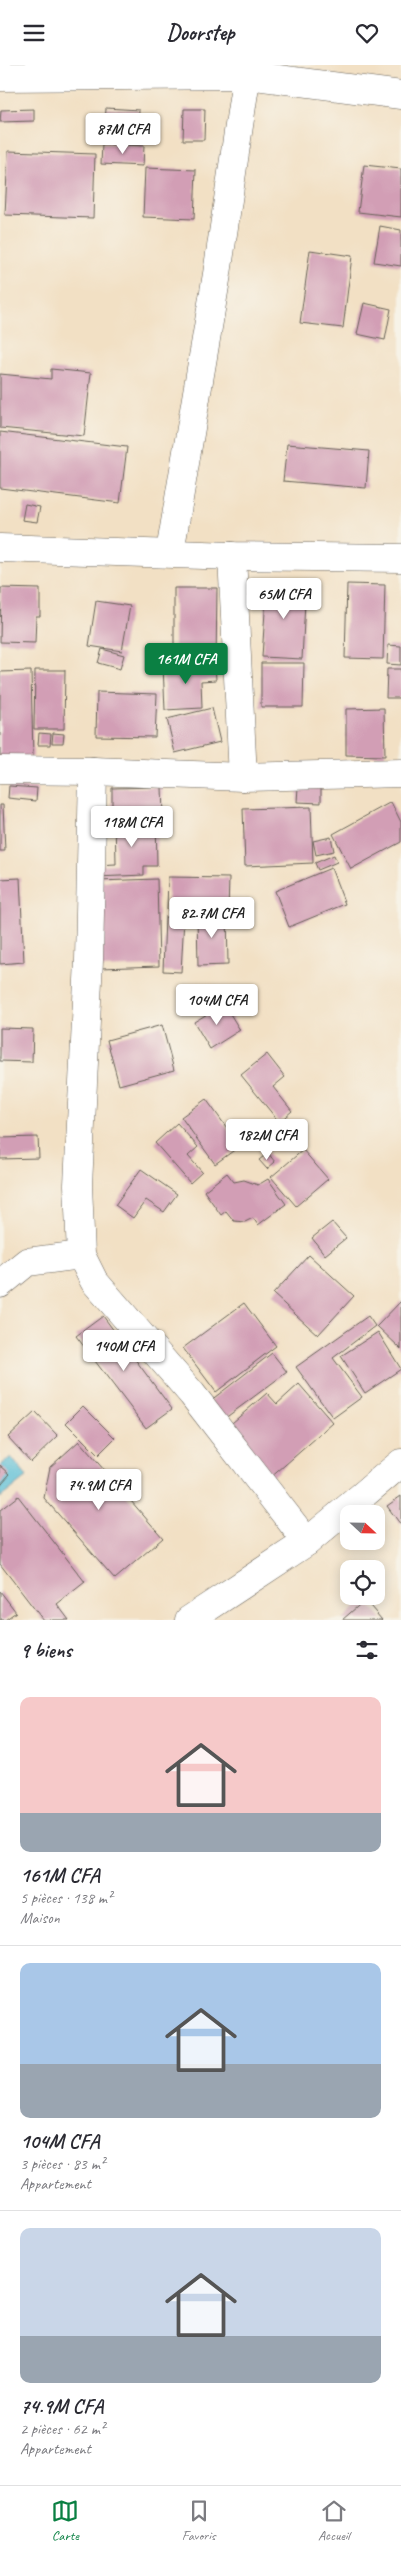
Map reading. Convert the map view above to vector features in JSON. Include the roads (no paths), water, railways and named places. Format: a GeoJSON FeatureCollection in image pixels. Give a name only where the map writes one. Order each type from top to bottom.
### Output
{"type":"FeatureCollection","features":[{"type":"Feature","properties":{"kind":"street"},"geometry":{"type":"LineString","coordinates":[[170,552],[217,274],[248,70]]}},
{"type":"Feature","properties":{"kind":"street"},"geometry":{"type":"LineString","coordinates":[[0,77],[248,70],[401,95]]}},
{"type":"Feature","properties":{"kind":"street"},"geometry":{"type":"LineString","coordinates":[[0,548],[170,552],[232,556],[401,558]]}},
{"type":"Feature","properties":{"kind":"street"},"geometry":{"type":"LineString","coordinates":[[232,556],[242,777]]}},
{"type":"Feature","properties":{"kind":"street"},"geometry":{"type":"LineString","coordinates":[[0,770],[93,771],[242,777],[401,773]]}},
{"type":"Feature","properties":{"kind":"street"},"geometry":{"type":"LineString","coordinates":[[93,771],[89,959],[78,1185],[81,1255],[94,1281],[192,1394],[307,1542]]}},
{"type":"Feature","properties":{"kind":"street"},"geometry":{"type":"LineString","coordinates":[[0,1284],[27,1262],[81,1255]]}},
{"type":"Feature","properties":{"kind":"street"},"geometry":{"type":"LineString","coordinates":[[189,1620],[307,1542],[401,1463]]}},
{"type":"Feature","properties":{"kind":"water"},"geometry":{"type":"Polygon","coordinates":[[[11,1457],[27,1477],[0,1498],[0,1466],[11,1457]]]}}]}
